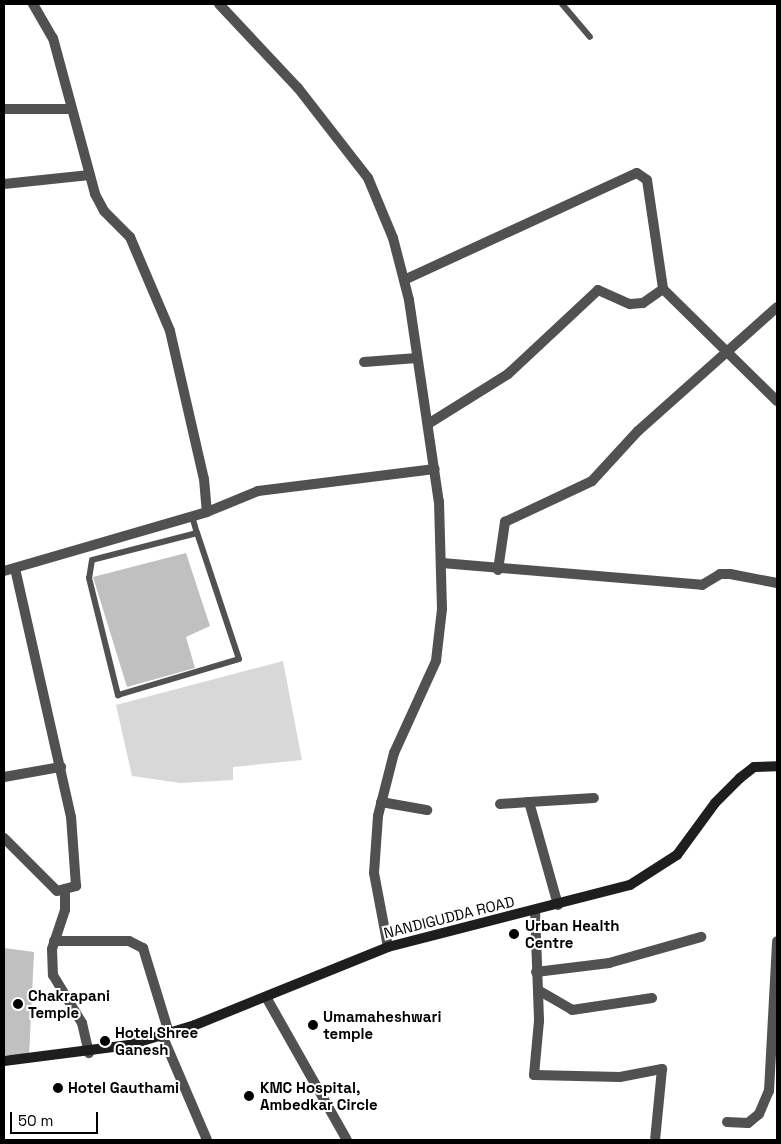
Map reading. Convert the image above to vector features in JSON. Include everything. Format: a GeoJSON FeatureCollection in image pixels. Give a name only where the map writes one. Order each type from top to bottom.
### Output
{"type":"FeatureCollection","features":[{"type":"Feature","properties":{"kind":"street"},"geometry":{"type":"LineString","coordinates":[[33,4],[53,38],[90,175],[104,211],[130,237],[170,331],[205,485],[207,512]]}},
{"type":"Feature","properties":{"kind":"street"},"geometry":{"type":"LineString","coordinates":[[219,4],[298,88],[366,174],[393,238],[404,280],[435,469],[442,563],[436,661],[394,753],[381,802],[374,873],[388,946]]}},
{"type":"Feature","properties":{"kind":"street"},"geometry":{"type":"LineString","coordinates":[[4,109],[71,109]]}},
{"type":"Feature","properties":{"kind":"street"},"geometry":{"type":"LineString","coordinates":[[404,280],[636,173],[647,180],[663,289],[726,355],[777,401]]}},
{"type":"Feature","properties":{"kind":"street"},"geometry":{"type":"LineString","coordinates":[[4,184],[90,175]]}},
{"type":"Feature","properties":{"kind":"street"},"geometry":{"type":"LineString","coordinates":[[428,424],[508,374],[598,290],[630,304],[643,303],[663,289]]}},
{"type":"Feature","properties":{"kind":"street"},"geometry":{"type":"LineString","coordinates":[[498,570],[505,522],[592,481],[638,431],[726,355],[777,307]]}},
{"type":"Feature","properties":{"kind":"street"},"geometry":{"type":"LineString","coordinates":[[364,362],[417,358]]}},
{"type":"Feature","properties":{"kind":"street"},"geometry":{"type":"LineString","coordinates":[[4,571],[207,512],[258,491],[435,469]]}},
{"type":"Feature","properties":{"kind":"street"},"geometry":{"type":"LineString","coordinates":[[442,563],[498,570],[596,573],[702,585],[720,574],[730,574],[777,584]]}},
{"type":"Feature","properties":{"kind":"street"},"geometry":{"type":"LineString","coordinates":[[4,838],[57,891],[76,886],[72,817],[15,569]]}},
{"type":"Feature","properties":{"kind":"street","name":"NANDIGUDDA ROAD"},"geometry":{"type":"LineString","coordinates":[[4,1062],[89,1053],[165,1034],[266,998],[388,946],[558,905],[630,885],[656,872],[677,855],[715,803],[740,778],[754,767],[777,766]]}},
{"type":"Feature","properties":{"kind":"street"},"geometry":{"type":"LineString","coordinates":[[4,777],[61,767]]}},
{"type":"Feature","properties":{"kind":"street"},"geometry":{"type":"LineString","coordinates":[[500,804],[594,798]]}},
{"type":"Feature","properties":{"kind":"street"},"geometry":{"type":"LineString","coordinates":[[381,802],[427,810]]}},
{"type":"Feature","properties":{"kind":"street"},"geometry":{"type":"LineString","coordinates":[[529,802],[558,905]]}},
{"type":"Feature","properties":{"kind":"street"},"geometry":{"type":"LineString","coordinates":[[65,889],[65,910],[54,942],[53,974],[82,1023],[89,1053]]}},
{"type":"Feature","properties":{"kind":"street"},"geometry":{"type":"LineString","coordinates":[[535,910],[538,990],[534,1075],[613,1077],[662,1068],[655,1140]]}},
{"type":"Feature","properties":{"kind":"street"},"geometry":{"type":"LineString","coordinates":[[536,972],[609,963],[700,937]]}},
{"type":"Feature","properties":{"kind":"street"},"geometry":{"type":"LineString","coordinates":[[54,942],[129,941],[143,948],[165,1034],[207,1140]]}},
{"type":"Feature","properties":{"kind":"street"},"geometry":{"type":"LineString","coordinates":[[727,1122],[748,1123],[759,1114],[769,1091],[777,941]]}},
{"type":"Feature","properties":{"kind":"street"},"geometry":{"type":"LineString","coordinates":[[538,990],[572,1010],[652,998]]}},
{"type":"Feature","properties":{"kind":"street"},"geometry":{"type":"LineString","coordinates":[[266,998],[346,1140]]}},
{"type":"Feature","properties":{"kind":"lane"},"geometry":{"type":"LineString","coordinates":[[562,4],[590,37]]}},
{"type":"Feature","properties":{"kind":"lane"},"geometry":{"type":"LineString","coordinates":[[192,516],[196,533],[239,659],[118,695],[89,578],[92,560],[196,533]]}},
{"type":"Feature","properties":{"kind":"shaded area"},"geometry":{"type":"Polygon","coordinates":[[[283,661],[302,760],[233,767],[233,780],[180,783],[132,776],[116,705],[283,661]]]}},
{"type":"Feature","properties":{"kind":"building"},"geometry":{"type":"Polygon","coordinates":[[[186,553],[210,626],[186,637],[195,668],[127,687],[93,577],[186,553]]]}},
{"type":"Feature","properties":{"kind":"building","name":"Chakrapani Temple"},"geometry":{"type":"Polygon","coordinates":[[[4,948],[34,952],[29,1057],[4,1055],[4,948]]]}},
{"type":"Feature","properties":{"kind":"place","name":"Urban Health Centre"},"geometry":{"type":"Point","coordinates":[514,934]}},
{"type":"Feature","properties":{"kind":"place","name":"Chakrapani Temple"},"geometry":{"type":"Point","coordinates":[18,1004]}},
{"type":"Feature","properties":{"kind":"place","name":"Umamaheshwari temple"},"geometry":{"type":"Point","coordinates":[313,1025]}},
{"type":"Feature","properties":{"kind":"place","name":"Hotel Shree Ganesh"},"geometry":{"type":"Point","coordinates":[105,1041]}},
{"type":"Feature","properties":{"kind":"place","name":"Hotel Gauthami"},"geometry":{"type":"Point","coordinates":[58,1088]}},
{"type":"Feature","properties":{"kind":"place","name":"KMC Hospital, Ambedkar Circle"},"geometry":{"type":"Point","coordinates":[249,1096]}}]}
